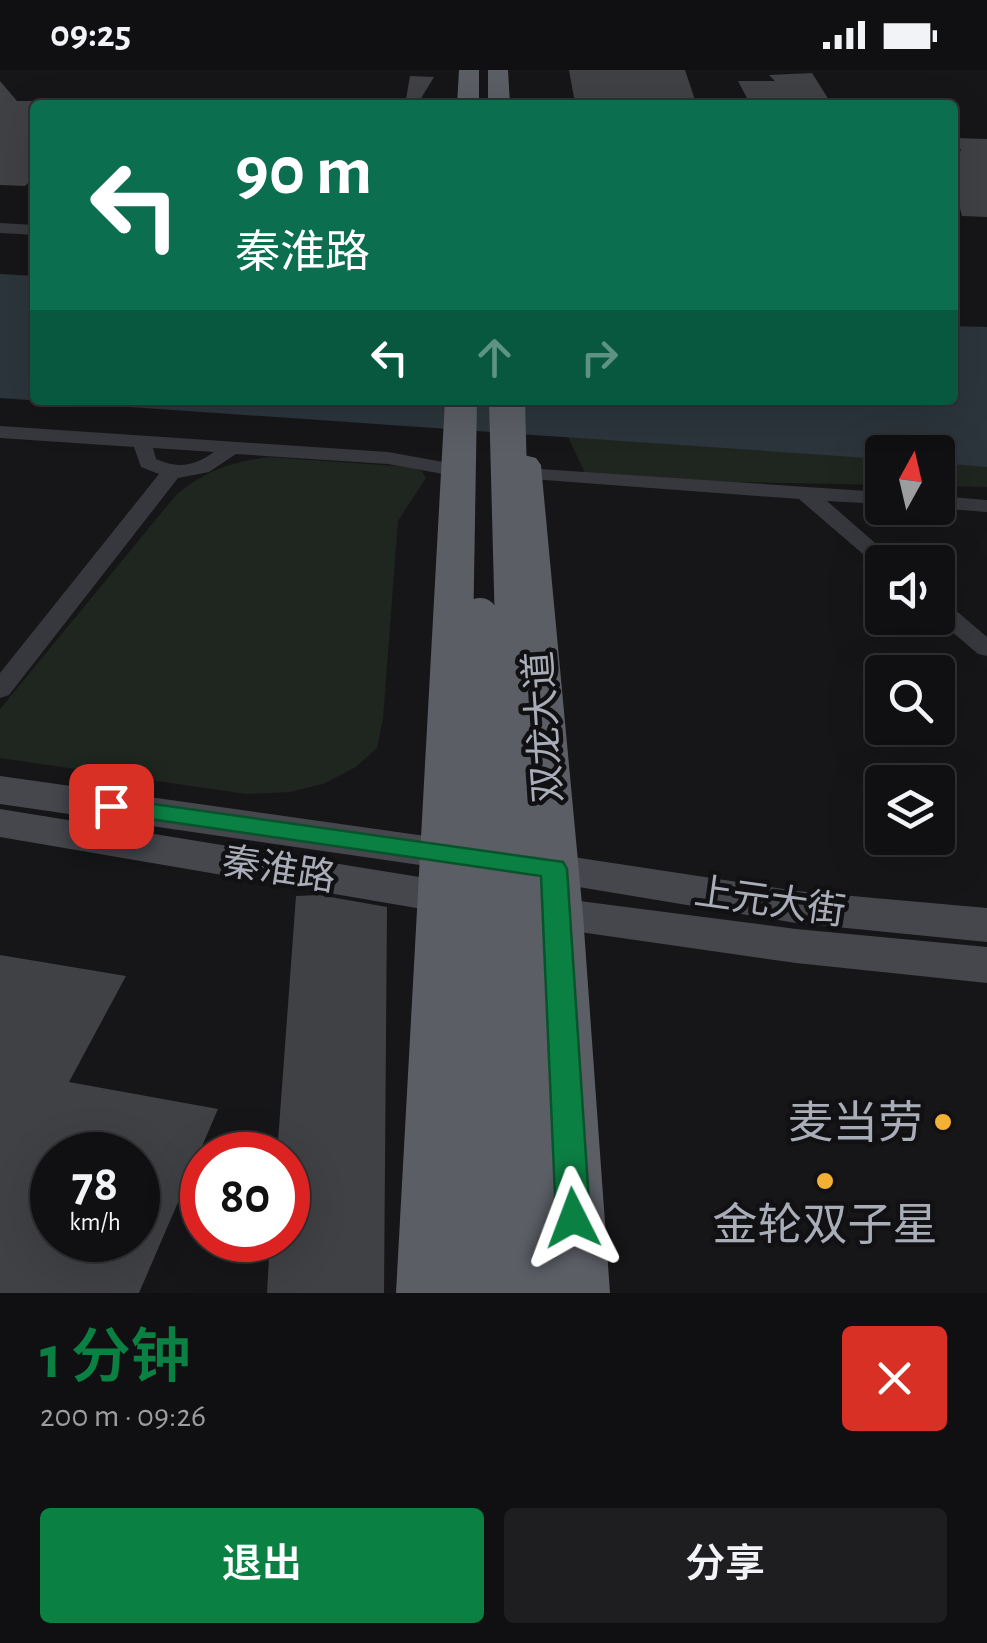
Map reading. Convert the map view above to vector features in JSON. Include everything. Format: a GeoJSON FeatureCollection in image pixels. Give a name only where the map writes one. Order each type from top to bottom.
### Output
{"type":"FeatureCollection","features":[{"type":"Feature","properties":{"kind":"highway"},"geometry":{"type":"LineString","coordinates":[[468,100],[469,70]]}},
{"type":"Feature","properties":{"kind":"highway"},"geometry":{"type":"LineString","coordinates":[[482,70],[482,100]]}},
{"type":"Feature","properties":{"kind":"highway"},"geometry":{"type":"LineString","coordinates":[[498,70],[499,100]]}},
{"type":"Feature","properties":{"kind":"highway"},"geometry":{"type":"LineString","coordinates":[[516,70],[516,100]]}},
{"type":"Feature","properties":{"kind":"highway"},"geometry":{"type":"LineString","coordinates":[[430,1293],[462,405]]}},
{"type":"Feature","properties":{"kind":"highway"},"geometry":{"type":"LineString","coordinates":[[483,405],[480,616],[486,1293]]}},
{"type":"Feature","properties":{"kind":"highway"},"geometry":{"type":"LineString","coordinates":[[507,405],[518,848],[535,1293]]}},
{"type":"Feature","properties":{"kind":"highway","name":"双龙大道"},"geometry":{"type":"LineString","coordinates":[[522,405],[577,1293]]}},
{"type":"Feature","properties":{"kind":"main road","name":"秦淮路"},"geometry":{"type":"LineString","coordinates":[[0,790],[443,875]]}},
{"type":"Feature","properties":{"kind":"main road","name":"秦淮路"},"geometry":{"type":"LineString","coordinates":[[0,823],[443,875],[555,892]]}},
{"type":"Feature","properties":{"kind":"main road","name":"上元大街"},"geometry":{"type":"LineString","coordinates":[[555,892],[796,907],[987,925]]}},
{"type":"Feature","properties":{"kind":"main road","name":"上元大街"},"geometry":{"type":"LineString","coordinates":[[555,892],[796,946],[987,965]]}},
{"type":"Feature","properties":{"kind":"street"},"geometry":{"type":"LineString","coordinates":[[0,228],[30,230]]}},
{"type":"Feature","properties":{"kind":"street"},"geometry":{"type":"LineString","coordinates":[[0,432],[460,466]]}},
{"type":"Feature","properties":{"kind":"street"},"geometry":{"type":"LineString","coordinates":[[144,442],[148,463],[172,472],[212,466],[230,448]]}},
{"type":"Feature","properties":{"kind":"street"},"geometry":{"type":"LineString","coordinates":[[524,468],[865,497]]}},
{"type":"Feature","properties":{"kind":"street"},"geometry":{"type":"LineString","coordinates":[[0,690],[172,472]]}},
{"type":"Feature","properties":{"kind":"street"},"geometry":{"type":"LineString","coordinates":[[802,492],[866,545]]}},
{"type":"Feature","properties":{"kind":"street"},"geometry":{"type":"LineString","coordinates":[[955,503],[987,506]]}},
{"type":"Feature","properties":{"kind":"street"},"geometry":{"type":"LineString","coordinates":[[955,621],[987,649]]}},
{"type":"Feature","properties":{"kind":"shaded area"},"geometry":{"type":"Polygon","coordinates":[[[0,274],[30,276],[30,400],[0,398],[0,274]]]}},
{"type":"Feature","properties":{"kind":"shaded area"},"geometry":{"type":"Polygon","coordinates":[[[958,326],[987,327],[987,467],[955,464],[955,435],[865,435],[865,458],[101,405],[958,405],[958,326]]]}},
{"type":"Feature","properties":{"kind":"shaded area"},"geometry":{"type":"Polygon","coordinates":[[[568,437],[865,457],[865,485],[588,479],[568,437]]]}},
{"type":"Feature","properties":{"kind":"shaded area"},"geometry":{"type":"Polygon","coordinates":[[[270,457],[410,467],[422,471],[426,478],[398,521],[383,719],[377,748],[356,767],[323,784],[290,792],[246,794],[0,758],[0,709],[176,495],[220,468],[270,457]]]}},
{"type":"Feature","properties":{"kind":"shaded area"},"geometry":{"type":"Polygon","coordinates":[[[955,462],[987,464],[987,487],[955,486],[955,462]]]}},
{"type":"Feature","properties":{"kind":"building"},"geometry":{"type":"Polygon","coordinates":[[[569,70],[685,70],[695,100],[574,100],[569,70]]]}},
{"type":"Feature","properties":{"kind":"building"},"geometry":{"type":"Polygon","coordinates":[[[812,73],[829,100],[748,100],[738,81],[775,81],[769,75],[812,73]]]}},
{"type":"Feature","properties":{"kind":"building"},"geometry":{"type":"Polygon","coordinates":[[[410,76],[434,77],[420,100],[406,100],[410,76]]]}},
{"type":"Feature","properties":{"kind":"building"},"geometry":{"type":"Polygon","coordinates":[[[0,81],[17,101],[30,101],[30,181],[25,186],[0,185],[0,81]]]}},
{"type":"Feature","properties":{"kind":"building"},"geometry":{"type":"Polygon","coordinates":[[[958,138],[987,139],[987,217],[962,216],[958,201],[958,138]]]}},
{"type":"Feature","properties":{"kind":"building"},"geometry":{"type":"Polygon","coordinates":[[[319,895],[387,907],[384,1293],[267,1293],[269,1262],[310,1262],[310,1132],[279,1132],[296,896],[319,895]]]}},
{"type":"Feature","properties":{"kind":"building"},"geometry":{"type":"Polygon","coordinates":[[[0,955],[126,976],[69,1082],[218,1109],[208,1132],[180,1132],[180,1198],[160,1244],[160,1132],[30,1132],[30,1262],[152,1262],[139,1293],[0,1293],[0,955]]]}},
{"type":"Feature","properties":{"kind":"place","name":"麦当劳"},"geometry":{"type":"Point","coordinates":[943,1122]}},
{"type":"Feature","properties":{"kind":"place","name":"金轮双子星"},"geometry":{"type":"Point","coordinates":[825,1181]}},
{"type":"Feature","properties":{"kind":"route"},"geometry":{"type":"LineString","coordinates":[[111,806],[554,869],[573,1218]]}}]}
